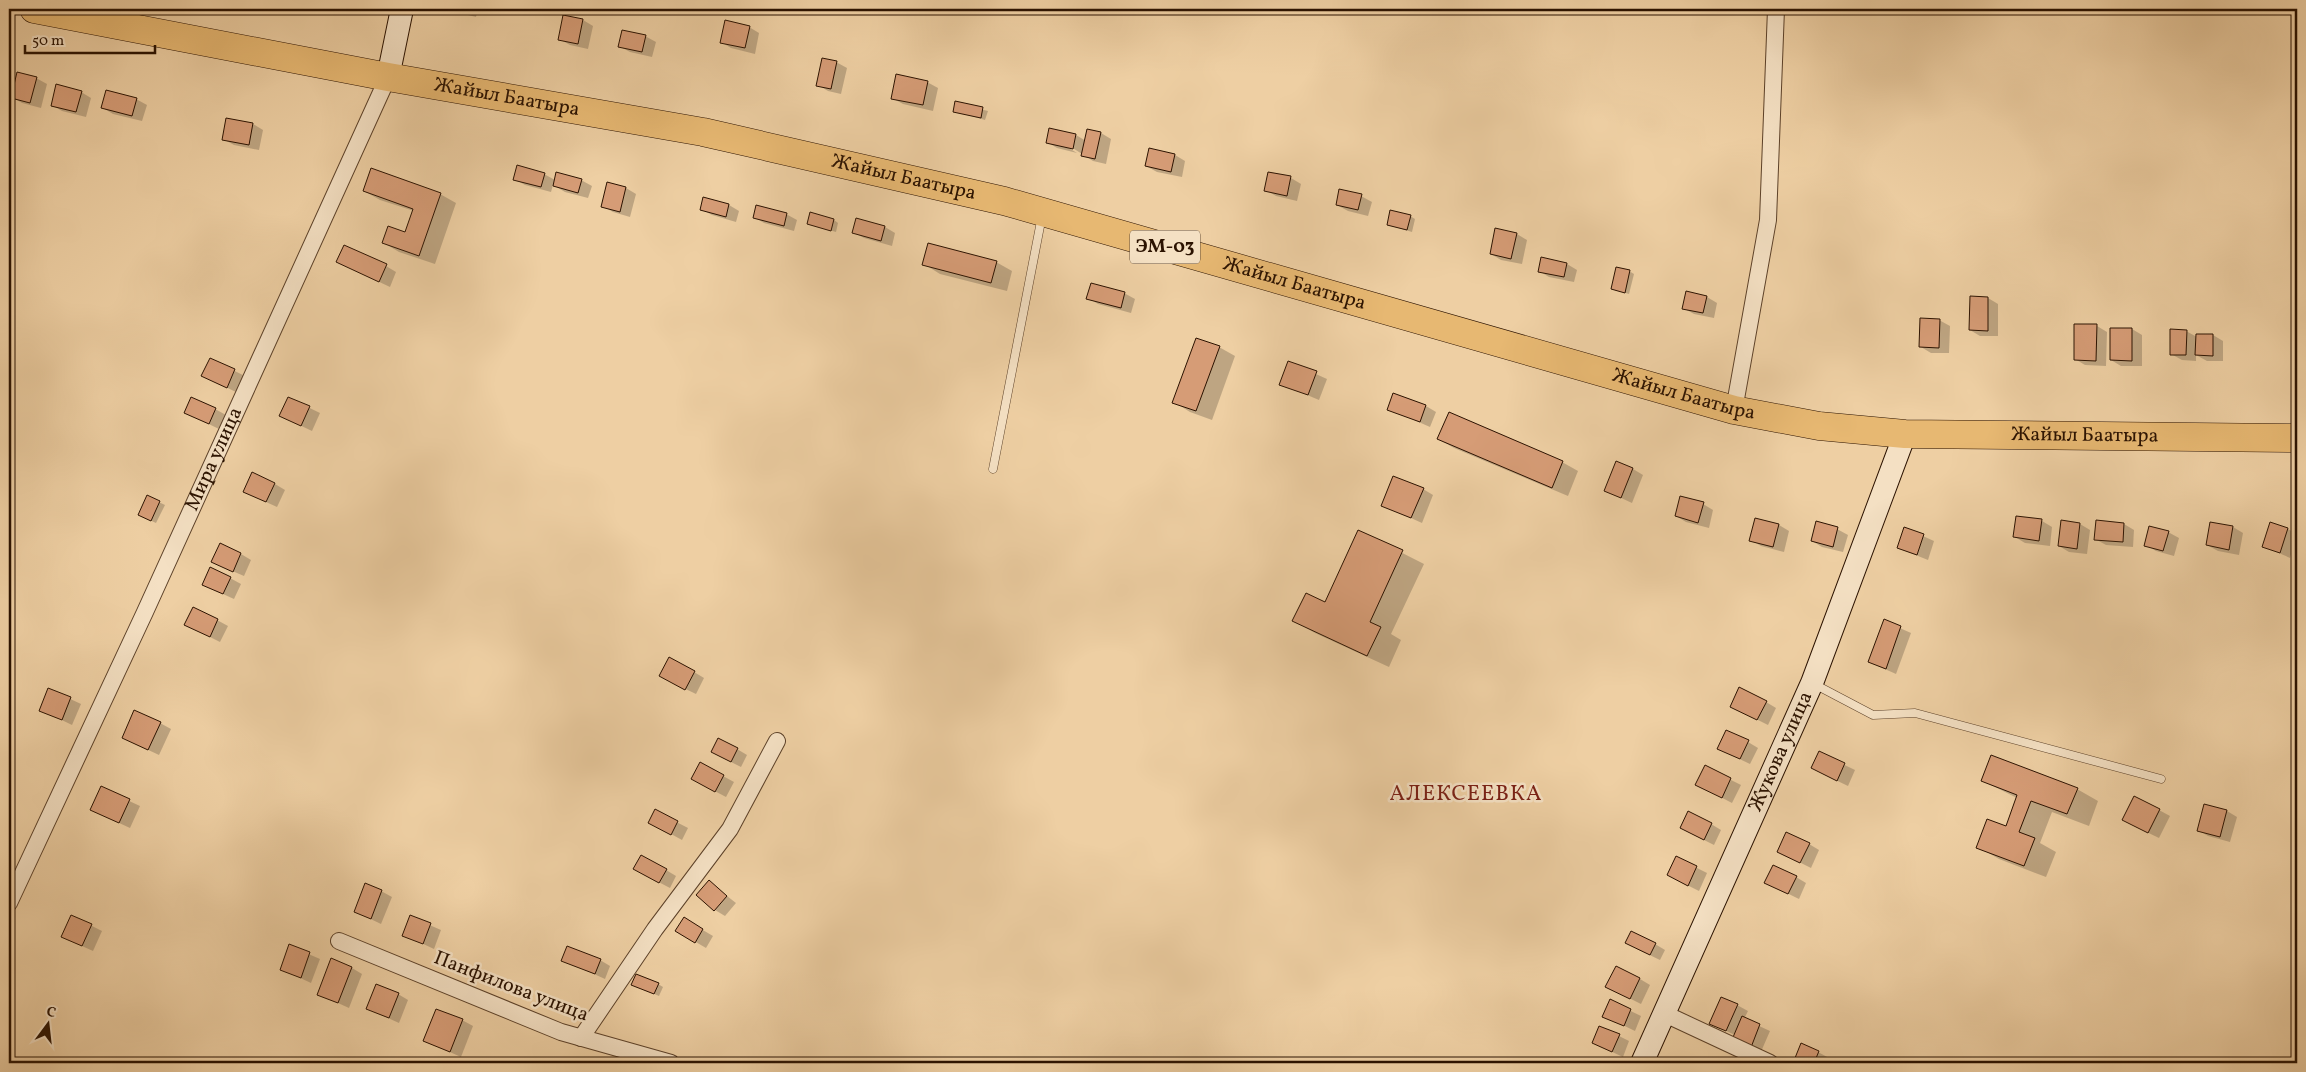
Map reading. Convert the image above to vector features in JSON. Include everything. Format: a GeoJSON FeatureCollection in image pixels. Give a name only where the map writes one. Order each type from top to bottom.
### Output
{"type":"FeatureCollection","features":[{"type":"Feature","properties":{"kind":"highway","name":"Жайыл Баатыра"},"geometry":{"type":"LineString","coordinates":[[34,9],[388,77],[703,132],[1004,201],[1734,410],[1819,426],[1905,434],[2297,438]]}},
{"type":"Feature","properties":{"kind":"street","name":"Мира улица"},"geometry":{"type":"LineString","coordinates":[[9,903],[145,612],[388,77],[402,9]]}},
{"type":"Feature","properties":{"kind":"street"},"geometry":{"type":"LineString","coordinates":[[1734,410],[1768,220],[1776,9]]}},
{"type":"Feature","properties":{"kind":"street","name":"Жукова улица"},"geometry":{"type":"LineString","coordinates":[[1642,1063],[1812,683],[1905,434]]}},
{"type":"Feature","properties":{"kind":"street"},"geometry":{"type":"LineString","coordinates":[[581,1038],[655,929],[730,829],[778,741]]}},
{"type":"Feature","properties":{"kind":"street","name":"Панфилова улица"},"geometry":{"type":"LineString","coordinates":[[339,941],[560,1032],[670,1063]]}},
{"type":"Feature","properties":{"kind":"street"},"geometry":{"type":"LineString","coordinates":[[1665,1014],[1770,1063]]}},
{"type":"Feature","properties":{"kind":"lane"},"geometry":{"type":"LineString","coordinates":[[993,469],[1043,212]]}},
{"type":"Feature","properties":{"kind":"lane"},"geometry":{"type":"LineString","coordinates":[[1812,683],[1873,715],[1915,713],[2161,779]]}},
{"type":"Feature","properties":{"kind":"building"},"geometry":{"type":"Polygon","coordinates":[[[563,15],[583,19],[578,44],[558,40],[563,15]]]}},
{"type":"Feature","properties":{"kind":"building"},"geometry":{"type":"Polygon","coordinates":[[[725,20],[750,26],[745,48],[720,43],[725,20]]]}},
{"type":"Feature","properties":{"kind":"building"},"geometry":{"type":"Polygon","coordinates":[[[622,30],[646,35],[642,52],[618,47],[622,30]]]}},
{"type":"Feature","properties":{"kind":"building"},"geometry":{"type":"Polygon","coordinates":[[[822,58],[837,61],[831,89],[816,86],[822,58]]]}},
{"type":"Feature","properties":{"kind":"building"},"geometry":{"type":"Polygon","coordinates":[[[17,72],[37,77],[30,103],[11,98],[17,72]]]}},
{"type":"Feature","properties":{"kind":"building"},"geometry":{"type":"Polygon","coordinates":[[[896,74],[928,81],[923,105],[891,99],[896,74]]]}},
{"type":"Feature","properties":{"kind":"building"},"geometry":{"type":"Polygon","coordinates":[[[56,84],[82,91],[76,112],[51,106],[56,84]]]}},
{"type":"Feature","properties":{"kind":"building"},"geometry":{"type":"Polygon","coordinates":[[[106,90],[137,98],[132,116],[101,108],[106,90]]]}},
{"type":"Feature","properties":{"kind":"building"},"geometry":{"type":"Polygon","coordinates":[[[955,101],[983,107],[981,118],[953,112],[955,101]]]}},
{"type":"Feature","properties":{"kind":"building"},"geometry":{"type":"Polygon","coordinates":[[[226,118],[253,123],[249,145],[222,140],[226,118]]]}},
{"type":"Feature","properties":{"kind":"building"},"geometry":{"type":"Polygon","coordinates":[[[1049,128],[1076,134],[1073,149],[1046,143],[1049,128]]]}},
{"type":"Feature","properties":{"kind":"building"},"geometry":{"type":"Polygon","coordinates":[[[1087,129],[1101,132],[1095,159],[1081,156],[1087,129]]]}},
{"type":"Feature","properties":{"kind":"building"},"geometry":{"type":"Polygon","coordinates":[[[1149,148],[1175,154],[1171,172],[1145,166],[1149,148]]]}},
{"type":"Feature","properties":{"kind":"building"},"geometry":{"type":"Polygon","coordinates":[[[517,165],[545,173],[541,187],[513,180],[517,165]]]}},
{"type":"Feature","properties":{"kind":"building"},"geometry":{"type":"Polygon","coordinates":[[[371,168],[441,193],[419,256],[382,243],[388,226],[405,232],[413,209],[363,191],[371,168]]]}},
{"type":"Feature","properties":{"kind":"building"},"geometry":{"type":"Polygon","coordinates":[[[556,172],[582,179],[578,193],[553,186],[556,172]]]}},
{"type":"Feature","properties":{"kind":"building"},"geometry":{"type":"Polygon","coordinates":[[[1268,172],[1291,176],[1287,196],[1264,191],[1268,172]]]}},
{"type":"Feature","properties":{"kind":"building"},"geometry":{"type":"Polygon","coordinates":[[[607,182],[626,187],[620,212],[601,207],[607,182]]]}},
{"type":"Feature","properties":{"kind":"building"},"geometry":{"type":"Polygon","coordinates":[[[1339,189],[1362,194],[1358,210],[1336,205],[1339,189]]]}},
{"type":"Feature","properties":{"kind":"building"},"geometry":{"type":"Polygon","coordinates":[[[703,197],[729,204],[726,217],[700,210],[703,197]]]}},
{"type":"Feature","properties":{"kind":"building"},"geometry":{"type":"Polygon","coordinates":[[[756,205],[787,213],[784,226],[753,218],[756,205]]]}},
{"type":"Feature","properties":{"kind":"building"},"geometry":{"type":"Polygon","coordinates":[[[1390,210],[1411,215],[1407,230],[1387,225],[1390,210]]]}},
{"type":"Feature","properties":{"kind":"building"},"geometry":{"type":"Polygon","coordinates":[[[810,212],[834,219],[831,231],[807,224],[810,212]]]}},
{"type":"Feature","properties":{"kind":"building"},"geometry":{"type":"Polygon","coordinates":[[[856,218],[885,226],[881,241],[852,233],[856,218]]]}},
{"type":"Feature","properties":{"kind":"building"},"geometry":{"type":"Polygon","coordinates":[[[1495,228],[1517,233],[1511,259],[1490,254],[1495,228]]]}},
{"type":"Feature","properties":{"kind":"building"},"geometry":{"type":"Polygon","coordinates":[[[928,243],[997,261],[991,283],[922,265],[928,243]]]}},
{"type":"Feature","properties":{"kind":"building"},"geometry":{"type":"Polygon","coordinates":[[[344,245],[387,264],[379,282],[336,262],[344,245]]]}},
{"type":"Feature","properties":{"kind":"building"},"geometry":{"type":"Polygon","coordinates":[[[1541,257],[1567,263],[1564,277],[1538,272],[1541,257]]]}},
{"type":"Feature","properties":{"kind":"building"},"geometry":{"type":"Polygon","coordinates":[[[1616,267],[1630,270],[1625,293],[1611,289],[1616,267]]]}},
{"type":"Feature","properties":{"kind":"building"},"geometry":{"type":"Polygon","coordinates":[[[1091,283],[1125,292],[1121,308],[1086,299],[1091,283]]]}},
{"type":"Feature","properties":{"kind":"building"},"geometry":{"type":"Polygon","coordinates":[[[1686,291],[1707,296],[1703,313],[1682,309],[1686,291]]]}},
{"type":"Feature","properties":{"kind":"building"},"geometry":{"type":"Polygon","coordinates":[[[1970,296],[1988,297],[1988,331],[1969,330],[1970,296]]]}},
{"type":"Feature","properties":{"kind":"building"},"geometry":{"type":"Polygon","coordinates":[[[1920,318],[1940,319],[1939,348],[1919,347],[1920,318]]]}},
{"type":"Feature","properties":{"kind":"building"},"geometry":{"type":"Polygon","coordinates":[[[2074,324],[2097,324],[2096,361],[2074,360],[2074,324]]]}},
{"type":"Feature","properties":{"kind":"building"},"geometry":{"type":"Polygon","coordinates":[[[2110,328],[2132,328],[2132,361],[2110,360],[2110,328]]]}},
{"type":"Feature","properties":{"kind":"building"},"geometry":{"type":"Polygon","coordinates":[[[2170,329],[2187,330],[2186,355],[2170,355],[2170,329]]]}},
{"type":"Feature","properties":{"kind":"building"},"geometry":{"type":"Polygon","coordinates":[[[2196,334],[2213,334],[2213,356],[2195,355],[2196,334]]]}},
{"type":"Feature","properties":{"kind":"building"},"geometry":{"type":"Polygon","coordinates":[[[1196,338],[1220,346],[1196,411],[1172,403],[1196,338]]]}},
{"type":"Feature","properties":{"kind":"building"},"geometry":{"type":"Polygon","coordinates":[[[210,358],[235,369],[227,388],[201,376],[210,358]]]}},
{"type":"Feature","properties":{"kind":"building"},"geometry":{"type":"Polygon","coordinates":[[[1288,361],[1317,371],[1308,395],[1279,385],[1288,361]]]}},
{"type":"Feature","properties":{"kind":"building"},"geometry":{"type":"Polygon","coordinates":[[[1393,393],[1426,405],[1420,422],[1387,410],[1393,393]]]}},
{"type":"Feature","properties":{"kind":"building"},"geometry":{"type":"Polygon","coordinates":[[[191,397],[216,408],[209,424],[184,413],[191,397]]]}},
{"type":"Feature","properties":{"kind":"building"},"geometry":{"type":"Polygon","coordinates":[[[288,397],[310,406],[301,426],[279,416],[288,397]]]}},
{"type":"Feature","properties":{"kind":"building"},"geometry":{"type":"Polygon","coordinates":[[[1449,412],[1563,461],[1552,488],[1437,439],[1449,412]]]}},
{"type":"Feature","properties":{"kind":"building"},"geometry":{"type":"Polygon","coordinates":[[[1616,461],[1633,468],[1621,498],[1604,491],[1616,461]]]}},
{"type":"Feature","properties":{"kind":"building"},"geometry":{"type":"Polygon","coordinates":[[[252,472],[275,483],[266,502],[243,492],[252,472]]]}},
{"type":"Feature","properties":{"kind":"building"},"geometry":{"type":"Polygon","coordinates":[[[1393,476],[1424,488],[1411,518],[1381,506],[1393,476]]]}},
{"type":"Feature","properties":{"kind":"building"},"geometry":{"type":"Polygon","coordinates":[[[147,495],[160,501],[151,521],[138,515],[147,495]]]}},
{"type":"Feature","properties":{"kind":"building"},"geometry":{"type":"Polygon","coordinates":[[[1680,496],[1704,502],[1698,523],[1675,516],[1680,496]]]}},
{"type":"Feature","properties":{"kind":"building"},"geometry":{"type":"Polygon","coordinates":[[[2016,516],[2042,519],[2039,541],[2013,537],[2016,516]]]}},
{"type":"Feature","properties":{"kind":"building"},"geometry":{"type":"Polygon","coordinates":[[[1755,518],[1779,524],[1773,547],[1749,541],[1755,518]]]}},
{"type":"Feature","properties":{"kind":"building"},"geometry":{"type":"Polygon","coordinates":[[[2061,520],[2080,523],[2077,549],[2058,546],[2061,520]]]}},
{"type":"Feature","properties":{"kind":"building"},"geometry":{"type":"Polygon","coordinates":[[[2096,520],[2124,523],[2123,542],[2094,540],[2096,520]]]}},
{"type":"Feature","properties":{"kind":"building"},"geometry":{"type":"Polygon","coordinates":[[[1816,521],[1838,527],[1833,547],[1811,541],[1816,521]]]}},
{"type":"Feature","properties":{"kind":"building"},"geometry":{"type":"Polygon","coordinates":[[[2210,522],[2233,526],[2229,550],[2206,545],[2210,522]]]}},
{"type":"Feature","properties":{"kind":"building"},"geometry":{"type":"Polygon","coordinates":[[[2270,522],[2288,528],[2280,553],[2262,547],[2270,522]]]}},
{"type":"Feature","properties":{"kind":"building"},"geometry":{"type":"Polygon","coordinates":[[[2149,526],[2169,531],[2163,551],[2144,546],[2149,526]]]}},
{"type":"Feature","properties":{"kind":"building"},"geometry":{"type":"Polygon","coordinates":[[[1904,527],[1924,534],[1917,555],[1897,548],[1904,527]]]}},
{"type":"Feature","properties":{"kind":"building"},"geometry":{"type":"Polygon","coordinates":[[[1358,530],[1403,550],[1370,622],[1381,627],[1367,656],[1292,621],[1306,593],[1325,602],[1358,530]]]}},
{"type":"Feature","properties":{"kind":"building"},"geometry":{"type":"Polygon","coordinates":[[[220,543],[241,553],[233,572],[211,562],[220,543]]]}},
{"type":"Feature","properties":{"kind":"building"},"geometry":{"type":"Polygon","coordinates":[[[210,567],[231,577],[223,594],[202,585],[210,567]]]}},
{"type":"Feature","properties":{"kind":"building"},"geometry":{"type":"Polygon","coordinates":[[[193,607],[218,619],[210,637],[184,625],[193,607]]]}},
{"type":"Feature","properties":{"kind":"building"},"geometry":{"type":"Polygon","coordinates":[[[1884,619],[1901,626],[1886,669],[1868,662],[1884,619]]]}},
{"type":"Feature","properties":{"kind":"building"},"geometry":{"type":"Polygon","coordinates":[[[669,657],[695,671],[685,690],[659,676],[669,657]]]}},
{"type":"Feature","properties":{"kind":"building"},"geometry":{"type":"Polygon","coordinates":[[[1739,687],[1767,701],[1757,720],[1730,707],[1739,687]]]}},
{"type":"Feature","properties":{"kind":"building"},"geometry":{"type":"Polygon","coordinates":[[[48,688],[71,697],[62,720],[39,711],[48,688]]]}},
{"type":"Feature","properties":{"kind":"building"},"geometry":{"type":"Polygon","coordinates":[[[134,710],[161,722],[148,750],[122,738],[134,710]]]}},
{"type":"Feature","properties":{"kind":"building"},"geometry":{"type":"Polygon","coordinates":[[[1726,730],[1749,740],[1740,759],[1717,749],[1726,730]]]}},
{"type":"Feature","properties":{"kind":"building"},"geometry":{"type":"Polygon","coordinates":[[[718,738],[738,748],[731,762],[711,752],[718,738]]]}},
{"type":"Feature","properties":{"kind":"building"},"geometry":{"type":"Polygon","coordinates":[[[1819,751],[1845,763],[1837,781],[1811,768],[1819,751]]]}},
{"type":"Feature","properties":{"kind":"building"},"geometry":{"type":"Polygon","coordinates":[[[1991,755],[2078,788],[2067,814],[2031,801],[2019,832],[2035,838],[2024,866],[1976,848],[1987,819],[2006,826],[2017,795],[1981,781],[1991,755]]]}},
{"type":"Feature","properties":{"kind":"building"},"geometry":{"type":"Polygon","coordinates":[[[700,762],[724,775],[715,792],[691,779],[700,762]]]}},
{"type":"Feature","properties":{"kind":"building"},"geometry":{"type":"Polygon","coordinates":[[[1705,765],[1731,778],[1722,798],[1695,785],[1705,765]]]}},
{"type":"Feature","properties":{"kind":"building"},"geometry":{"type":"Polygon","coordinates":[[[101,786],[130,799],[119,823],[90,810],[101,786]]]}},
{"type":"Feature","properties":{"kind":"building"},"geometry":{"type":"Polygon","coordinates":[[[2134,796],[2160,809],[2148,833],[2122,820],[2134,796]]]}},
{"type":"Feature","properties":{"kind":"building"},"geometry":{"type":"Polygon","coordinates":[[[2204,804],[2227,810],[2220,837],[2197,831],[2204,804]]]}},
{"type":"Feature","properties":{"kind":"building"},"geometry":{"type":"Polygon","coordinates":[[[655,809],[678,821],[671,835],[648,823],[655,809]]]}},
{"type":"Feature","properties":{"kind":"building"},"geometry":{"type":"Polygon","coordinates":[[[1688,811],[1712,823],[1704,840],[1680,828],[1688,811]]]}},
{"type":"Feature","properties":{"kind":"building"},"geometry":{"type":"Polygon","coordinates":[[[1786,832],[1810,843],[1800,863],[1777,852],[1786,832]]]}},
{"type":"Feature","properties":{"kind":"building"},"geometry":{"type":"Polygon","coordinates":[[[641,855],[667,869],[659,883],[633,869],[641,855]]]}},
{"type":"Feature","properties":{"kind":"building"},"geometry":{"type":"Polygon","coordinates":[[[1676,856],[1697,866],[1688,886],[1667,875],[1676,856]]]}},
{"type":"Feature","properties":{"kind":"building"},"geometry":{"type":"Polygon","coordinates":[[[1773,865],[1797,876],[1788,894],[1764,883],[1773,865]]]}},
{"type":"Feature","properties":{"kind":"building"},"geometry":{"type":"Polygon","coordinates":[[[709,880],[727,896],[714,911],[696,895],[709,880]]]}},
{"type":"Feature","properties":{"kind":"building"},"geometry":{"type":"Polygon","coordinates":[[[365,883],[382,890],[371,919],[354,912],[365,883]]]}},
{"type":"Feature","properties":{"kind":"building"},"geometry":{"type":"Polygon","coordinates":[[[71,915],[92,924],[82,946],[61,937],[71,915]]]}},
{"type":"Feature","properties":{"kind":"building"},"geometry":{"type":"Polygon","coordinates":[[[410,915],[431,923],[423,944],[402,936],[410,915]]]}},
{"type":"Feature","properties":{"kind":"building"},"geometry":{"type":"Polygon","coordinates":[[[684,917],[703,929],[695,943],[675,931],[684,917]]]}},
{"type":"Feature","properties":{"kind":"building"},"geometry":{"type":"Polygon","coordinates":[[[1631,931],[1656,943],[1650,955],[1625,943],[1631,931]]]}},
{"type":"Feature","properties":{"kind":"building"},"geometry":{"type":"Polygon","coordinates":[[[289,944],[310,952],[301,978],[280,970],[289,944]]]}},
{"type":"Feature","properties":{"kind":"building"},"geometry":{"type":"Polygon","coordinates":[[[567,946],[601,959],[595,974],[561,961],[567,946]]]}},
{"type":"Feature","properties":{"kind":"building"},"geometry":{"type":"Polygon","coordinates":[[[331,958],[352,967],[338,1003],[317,995],[331,958]]]}},
{"type":"Feature","properties":{"kind":"building"},"geometry":{"type":"Polygon","coordinates":[[[1616,966],[1640,978],[1630,999],[1605,987],[1616,966]]]}},
{"type":"Feature","properties":{"kind":"building"},"geometry":{"type":"Polygon","coordinates":[[[636,974],[659,983],[654,994],[631,985],[636,974]]]}},
{"type":"Feature","properties":{"kind":"building"},"geometry":{"type":"Polygon","coordinates":[[[376,984],[399,993],[389,1018],[366,1009],[376,984]]]}},
{"type":"Feature","properties":{"kind":"building"},"geometry":{"type":"Polygon","coordinates":[[[1721,997],[1738,1004],[1726,1031],[1709,1024],[1721,997]]]}},
{"type":"Feature","properties":{"kind":"building"},"geometry":{"type":"Polygon","coordinates":[[[1610,999],[1631,1009],[1624,1026],[1602,1017],[1610,999]]]}},
{"type":"Feature","properties":{"kind":"building"},"geometry":{"type":"Polygon","coordinates":[[[436,1009],[463,1019],[450,1052],[423,1041],[436,1009]]]}},
{"type":"Feature","properties":{"kind":"building"},"geometry":{"type":"Polygon","coordinates":[[[1742,1016],[1760,1024],[1750,1050],[1731,1042],[1742,1016]]]}},
{"type":"Feature","properties":{"kind":"building"},"geometry":{"type":"Polygon","coordinates":[[[1599,1026],[1620,1034],[1612,1052],[1592,1043],[1599,1026]]]}},
{"type":"Feature","properties":{"kind":"building"},"geometry":{"type":"Polygon","coordinates":[[[1801,1043],[1819,1051],[1814,1063],[1793,1063],[1801,1043]]]}},
{"type":"Feature","properties":{"kind":"district","name":"АЛЕКСЕЕВКА"},"geometry":{"type":"Point","coordinates":[1466,794]}}]}
